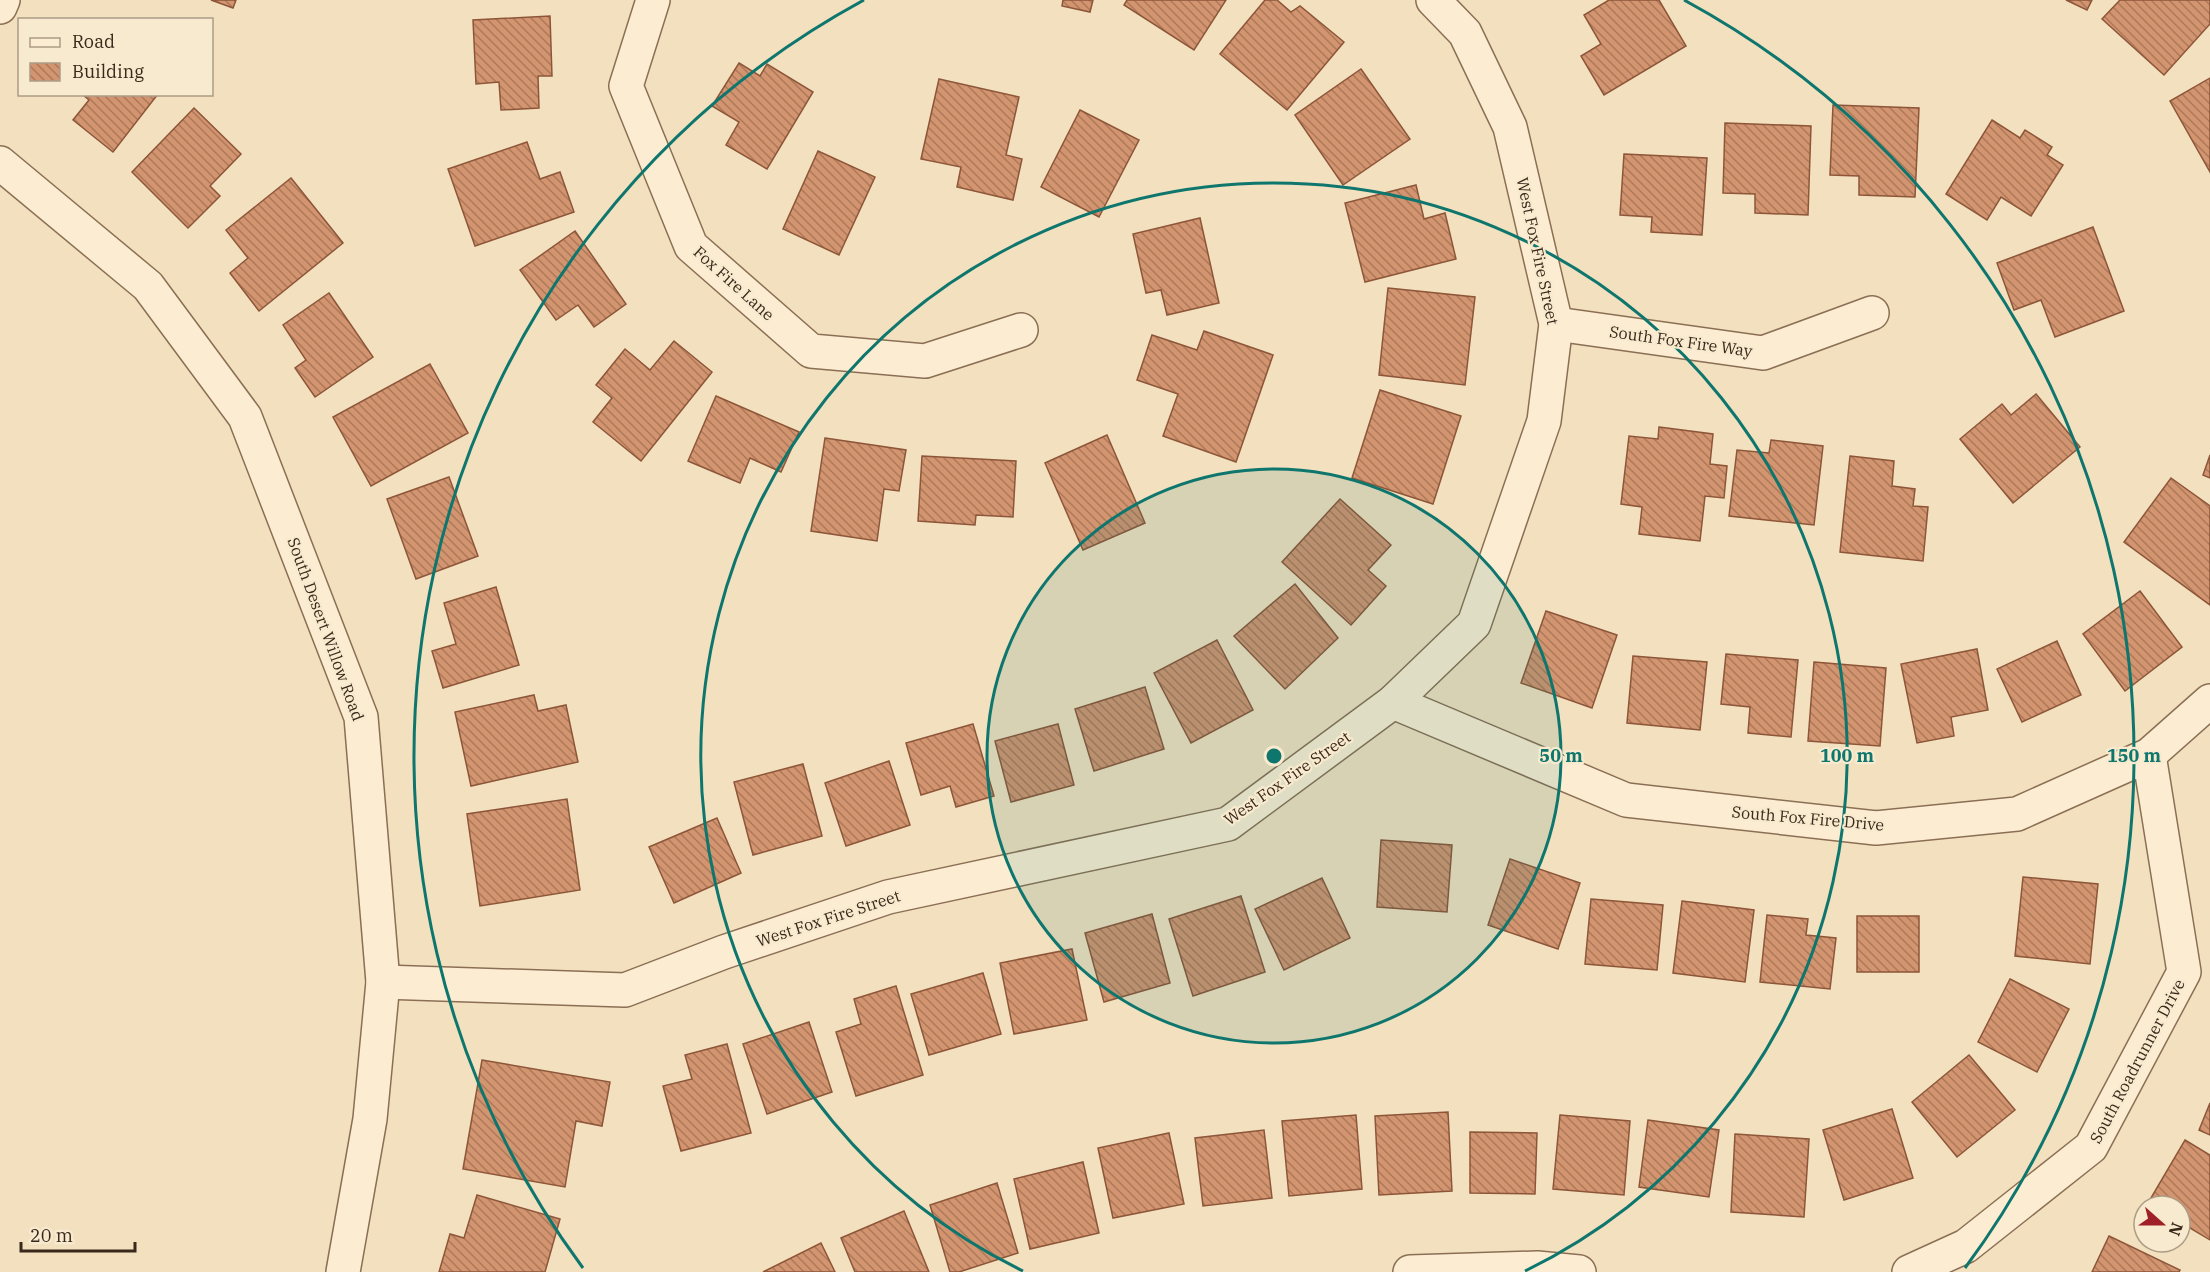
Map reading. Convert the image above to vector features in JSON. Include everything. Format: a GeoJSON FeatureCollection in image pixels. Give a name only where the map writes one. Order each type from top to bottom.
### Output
{"type":"FeatureCollection","features":[{"type":"Feature","properties":{"kind":"street"},"geometry":{"type":"LineString","coordinates":[[0,7],[3,0]]}},
{"type":"Feature","properties":{"kind":"street","name":"Fox Fire Lane"},"geometry":{"type":"LineString","coordinates":[[652,0],[626,86],[691,246],[811,351],[925,361],[1021,330]]}},
{"type":"Feature","properties":{"kind":"street","name":"West Fox Fire Street"},"geometry":{"type":"LineString","coordinates":[[383,982],[625,990],[724,952],[888,897],[1228,824],[1393,702],[1474,624],[1544,421],[1556,324],[1510,127],[1465,33],[1433,0]]}},
{"type":"Feature","properties":{"kind":"street","name":"South Desert Willow Road"},"geometry":{"type":"LineString","coordinates":[[0,163],[148,286],[245,417],[362,717],[383,982],[370,1119],[343,1272]]}},
{"type":"Feature","properties":{"kind":"street","name":"South Fox Fire Way"},"geometry":{"type":"LineString","coordinates":[[1556,324],[1763,353],[1872,313]]}},
{"type":"Feature","properties":{"kind":"street","name":"South Fox Fire Drive"},"geometry":{"type":"LineString","coordinates":[[1393,702],[1626,800],[1876,828],[2017,814],[2149,755],[2210,701]]}},
{"type":"Feature","properties":{"kind":"street","name":"South Roadrunner Drive"},"geometry":{"type":"LineString","coordinates":[[1909,1272],[1969,1259],[2091,1147],[2184,972],[2149,755]]}},
{"type":"Feature","properties":{"kind":"street"},"geometry":{"type":"LineString","coordinates":[[1410,1272],[1537,1268],[1579,1272]]}},
{"type":"Feature","properties":{"kind":"building"},"geometry":{"type":"Polygon","coordinates":[[[211,0],[236,0],[233,8],[211,0]]]}},
{"type":"Feature","properties":{"kind":"building"},"geometry":{"type":"Polygon","coordinates":[[[1063,0],[1093,0],[1090,12],[1062,6],[1063,0]]]}},
{"type":"Feature","properties":{"kind":"building"},"geometry":{"type":"Polygon","coordinates":[[[1127,0],[1226,0],[1194,50],[1124,5],[1127,0]]]}},
{"type":"Feature","properties":{"kind":"building"},"geometry":{"type":"Polygon","coordinates":[[[1265,0],[1277,0],[1291,12],[1300,6],[1344,42],[1287,110],[1220,54],[1265,0]]]}},
{"type":"Feature","properties":{"kind":"building"},"geometry":{"type":"Polygon","coordinates":[[[1609,0],[1659,0],[1686,46],[1604,95],[1581,56],[1601,44],[1584,15],[1609,0]]]}},
{"type":"Feature","properties":{"kind":"building"},"geometry":{"type":"Polygon","coordinates":[[[2066,0],[2092,0],[2087,10],[2066,0]]]}},
{"type":"Feature","properties":{"kind":"building"},"geometry":{"type":"Polygon","coordinates":[[[2120,0],[2210,0],[2210,24],[2164,75],[2102,19],[2120,0]]]}},
{"type":"Feature","properties":{"kind":"building"},"geometry":{"type":"Polygon","coordinates":[[[550,16],[552,76],[538,76],[539,108],[501,110],[499,82],[476,84],[473,20],[550,16]]]}},
{"type":"Feature","properties":{"kind":"building"},"geometry":{"type":"Polygon","coordinates":[[[739,63],[760,76],[767,64],[813,92],[767,169],[726,145],[739,122],[712,106],[739,63]]]}},
{"type":"Feature","properties":{"kind":"building"},"geometry":{"type":"Polygon","coordinates":[[[1361,69],[1410,139],[1343,185],[1295,115],[1361,69]]]}},
{"type":"Feature","properties":{"kind":"building"},"geometry":{"type":"Polygon","coordinates":[[[2210,78],[2210,172],[2170,101],[2210,78]]]}},
{"type":"Feature","properties":{"kind":"building"},"geometry":{"type":"Polygon","coordinates":[[[939,79],[1019,97],[1006,155],[1022,159],[1013,200],[957,187],[961,167],[921,159],[939,79]]]}},
{"type":"Feature","properties":{"kind":"building"},"geometry":{"type":"Polygon","coordinates":[[[84,96],[156,96],[113,152],[73,120],[89,100],[84,96]]]}},
{"type":"Feature","properties":{"kind":"building"},"geometry":{"type":"Polygon","coordinates":[[[1833,105],[1919,108],[1915,197],[1859,195],[1859,176],[1830,175],[1833,105]]]}},
{"type":"Feature","properties":{"kind":"building"},"geometry":{"type":"Polygon","coordinates":[[[194,108],[241,154],[210,186],[220,196],[188,228],[132,172],[194,108]]]}},
{"type":"Feature","properties":{"kind":"building"},"geometry":{"type":"Polygon","coordinates":[[[1080,110],[1139,140],[1099,217],[1041,187],[1080,110]]]}},
{"type":"Feature","properties":{"kind":"building"},"geometry":{"type":"Polygon","coordinates":[[[1992,120],[2020,138],[2025,130],[2052,147],[2047,155],[2063,165],[2031,216],[2001,197],[1987,220],[1946,194],[1992,120]]]}},
{"type":"Feature","properties":{"kind":"building"},"geometry":{"type":"Polygon","coordinates":[[[1725,123],[1811,126],[1808,215],[1755,213],[1755,194],[1723,193],[1725,123]]]}},
{"type":"Feature","properties":{"kind":"building"},"geometry":{"type":"Polygon","coordinates":[[[527,142],[540,179],[560,172],[574,212],[475,246],[448,169],[527,142]]]}},
{"type":"Feature","properties":{"kind":"building"},"geometry":{"type":"Polygon","coordinates":[[[818,151],[875,177],[839,255],[783,229],[818,151]]]}},
{"type":"Feature","properties":{"kind":"building"},"geometry":{"type":"Polygon","coordinates":[[[1624,154],[1707,158],[1702,235],[1651,232],[1652,217],[1620,215],[1624,154]]]}},
{"type":"Feature","properties":{"kind":"building"},"geometry":{"type":"Polygon","coordinates":[[[291,178],[343,243],[259,311],[230,273],[248,258],[226,230],[291,178]]]}},
{"type":"Feature","properties":{"kind":"building"},"geometry":{"type":"Polygon","coordinates":[[[1416,185],[1424,219],[1445,213],[1456,259],[1365,282],[1345,203],[1416,185]]]}},
{"type":"Feature","properties":{"kind":"building"},"geometry":{"type":"Polygon","coordinates":[[[1200,218],[1219,303],[1167,315],[1161,290],[1146,293],[1133,234],[1200,218]]]}},
{"type":"Feature","properties":{"kind":"building"},"geometry":{"type":"Polygon","coordinates":[[[2093,227],[2124,311],[2055,337],[2041,300],[2014,310],[1997,263],[2093,227]]]}},
{"type":"Feature","properties":{"kind":"building"},"geometry":{"type":"Polygon","coordinates":[[[575,231],[626,304],[594,327],[578,305],[556,320],[520,270],[575,231]]]}},
{"type":"Feature","properties":{"kind":"building"},"geometry":{"type":"Polygon","coordinates":[[[1388,288],[1475,297],[1465,385],[1379,375],[1388,288]]]}},
{"type":"Feature","properties":{"kind":"building"},"geometry":{"type":"Polygon","coordinates":[[[329,293],[373,357],[315,397],[295,368],[306,360],[283,325],[329,293]]]}},
{"type":"Feature","properties":{"kind":"building"},"geometry":{"type":"Polygon","coordinates":[[[1204,331],[1273,355],[1236,462],[1163,436],[1178,394],[1137,380],[1152,335],[1197,350],[1204,331]]]}},
{"type":"Feature","properties":{"kind":"building"},"geometry":{"type":"Polygon","coordinates":[[[674,341],[712,372],[641,461],[593,422],[612,398],[596,385],[625,349],[650,370],[674,341]]]}},
{"type":"Feature","properties":{"kind":"building"},"geometry":{"type":"Polygon","coordinates":[[[430,364],[468,433],[371,486],[333,417],[430,364]]]}},
{"type":"Feature","properties":{"kind":"building"},"geometry":{"type":"Polygon","coordinates":[[[1380,390],[1461,416],[1433,504],[1352,478],[1380,390]]]}},
{"type":"Feature","properties":{"kind":"building"},"geometry":{"type":"Polygon","coordinates":[[[2036,394],[2080,447],[2013,503],[1960,439],[2002,404],[2011,415],[2036,394]]]}},
{"type":"Feature","properties":{"kind":"building"},"geometry":{"type":"Polygon","coordinates":[[[716,396],[799,432],[781,472],[750,458],[740,483],[688,461],[716,396]]]}},
{"type":"Feature","properties":{"kind":"building"},"geometry":{"type":"Polygon","coordinates":[[[1659,427],[1713,434],[1710,464],[1727,466],[1724,498],[1705,496],[1700,541],[1639,534],[1642,507],[1621,504],[1629,436],[1658,439],[1659,427]]]}},
{"type":"Feature","properties":{"kind":"building"},"geometry":{"type":"Polygon","coordinates":[[[1107,435],[1145,523],[1083,550],[1045,463],[1107,435]]]}},
{"type":"Feature","properties":{"kind":"building"},"geometry":{"type":"Polygon","coordinates":[[[825,438],[906,450],[899,491],[884,489],[877,541],[811,531],[825,438]]]}},
{"type":"Feature","properties":{"kind":"building"},"geometry":{"type":"Polygon","coordinates":[[[1771,440],[1823,446],[1814,525],[1729,516],[1737,450],[1769,453],[1771,440]]]}},
{"type":"Feature","properties":{"kind":"building"},"geometry":{"type":"Polygon","coordinates":[[[2210,455],[2210,478],[2203,475],[2210,455]]]}},
{"type":"Feature","properties":{"kind":"building"},"geometry":{"type":"Polygon","coordinates":[[[922,456],[1016,461],[1013,517],[976,515],[975,525],[918,521],[922,456]]]}},
{"type":"Feature","properties":{"kind":"building"},"geometry":{"type":"Polygon","coordinates":[[[1850,456],[1894,461],[1892,486],[1915,489],[1913,506],[1928,507],[1923,561],[1840,552],[1850,456]]]}},
{"type":"Feature","properties":{"kind":"building"},"geometry":{"type":"Polygon","coordinates":[[[449,477],[478,556],[416,579],[387,499],[449,477]]]}},
{"type":"Feature","properties":{"kind":"building"},"geometry":{"type":"Polygon","coordinates":[[[2171,478],[2210,506],[2210,605],[2124,542],[2171,478]]]}},
{"type":"Feature","properties":{"kind":"building"},"geometry":{"type":"Polygon","coordinates":[[[1340,499],[1391,545],[1368,570],[1386,586],[1351,625],[1282,562],[1340,499]]]}},
{"type":"Feature","properties":{"kind":"building"},"geometry":{"type":"Polygon","coordinates":[[[1295,584],[1338,638],[1285,689],[1234,636],[1295,584]]]}},
{"type":"Feature","properties":{"kind":"building"},"geometry":{"type":"Polygon","coordinates":[[[496,587],[519,665],[443,688],[432,651],[456,644],[444,603],[496,587]]]}},
{"type":"Feature","properties":{"kind":"building"},"geometry":{"type":"Polygon","coordinates":[[[2140,591],[2182,647],[2125,691],[2083,634],[2140,591]]]}},
{"type":"Feature","properties":{"kind":"building"},"geometry":{"type":"Polygon","coordinates":[[[1546,611],[1617,635],[1592,708],[1521,683],[1546,611]]]}},
{"type":"Feature","properties":{"kind":"building"},"geometry":{"type":"Polygon","coordinates":[[[1217,640],[1253,710],[1191,743],[1154,673],[1217,640]]]}},
{"type":"Feature","properties":{"kind":"building"},"geometry":{"type":"Polygon","coordinates":[[[2057,641],[2081,695],[2022,722],[1997,669],[2057,641]]]}},
{"type":"Feature","properties":{"kind":"building"},"geometry":{"type":"Polygon","coordinates":[[[1977,649],[1988,710],[1951,717],[1954,736],[1917,743],[1901,664],[1977,649]]]}},
{"type":"Feature","properties":{"kind":"building"},"geometry":{"type":"Polygon","coordinates":[[[1726,654],[1798,660],[1791,737],[1748,733],[1750,707],[1721,704],[1726,654]]]}},
{"type":"Feature","properties":{"kind":"building"},"geometry":{"type":"Polygon","coordinates":[[[1633,656],[1707,662],[1700,730],[1627,723],[1633,656]]]}},
{"type":"Feature","properties":{"kind":"building"},"geometry":{"type":"Polygon","coordinates":[[[1814,662],[1886,668],[1880,746],[1808,741],[1814,662]]]}},
{"type":"Feature","properties":{"kind":"building"},"geometry":{"type":"Polygon","coordinates":[[[1145,687],[1164,749],[1094,771],[1075,709],[1145,687]]]}},
{"type":"Feature","properties":{"kind":"building"},"geometry":{"type":"Polygon","coordinates":[[[534,695],[538,711],[566,705],[578,762],[471,786],[455,712],[534,695]]]}},
{"type":"Feature","properties":{"kind":"building"},"geometry":{"type":"Polygon","coordinates":[[[973,724],[994,796],[956,807],[950,786],[921,795],[906,743],[973,724]]]}},
{"type":"Feature","properties":{"kind":"building"},"geometry":{"type":"Polygon","coordinates":[[[1058,724],[1074,785],[1011,802],[995,741],[1058,724]]]}},
{"type":"Feature","properties":{"kind":"building"},"geometry":{"type":"Polygon","coordinates":[[[889,761],[910,825],[846,846],[825,783],[889,761]]]}},
{"type":"Feature","properties":{"kind":"building"},"geometry":{"type":"Polygon","coordinates":[[[803,764],[822,836],[753,855],[734,782],[803,764]]]}},
{"type":"Feature","properties":{"kind":"building"},"geometry":{"type":"Polygon","coordinates":[[[567,799],[580,890],[480,906],[467,814],[567,799]]]}},
{"type":"Feature","properties":{"kind":"building"},"geometry":{"type":"Polygon","coordinates":[[[717,818],[741,873],[674,903],[649,847],[717,818]]]}},
{"type":"Feature","properties":{"kind":"building"},"geometry":{"type":"Polygon","coordinates":[[[1381,840],[1452,845],[1447,912],[1377,907],[1381,840]]]}},
{"type":"Feature","properties":{"kind":"building"},"geometry":{"type":"Polygon","coordinates":[[[1510,859],[1580,883],[1558,949],[1488,925],[1510,859]]]}},
{"type":"Feature","properties":{"kind":"building"},"geometry":{"type":"Polygon","coordinates":[[[2023,877],[2098,884],[2090,964],[2015,956],[2023,877]]]}},
{"type":"Feature","properties":{"kind":"building"},"geometry":{"type":"Polygon","coordinates":[[[1322,878],[1350,938],[1284,970],[1255,909],[1322,878]]]}},
{"type":"Feature","properties":{"kind":"building"},"geometry":{"type":"Polygon","coordinates":[[[1241,896],[1265,972],[1193,996],[1169,919],[1241,896]]]}},
{"type":"Feature","properties":{"kind":"building"},"geometry":{"type":"Polygon","coordinates":[[[1591,899],[1663,905],[1657,970],[1585,964],[1591,899]]]}},
{"type":"Feature","properties":{"kind":"building"},"geometry":{"type":"Polygon","coordinates":[[[1682,901],[1754,910],[1745,982],[1673,973],[1682,901]]]}},
{"type":"Feature","properties":{"kind":"building"},"geometry":{"type":"Polygon","coordinates":[[[1152,914],[1170,983],[1104,1002],[1085,933],[1152,914]]]}},
{"type":"Feature","properties":{"kind":"building"},"geometry":{"type":"Polygon","coordinates":[[[1767,915],[1808,919],[1806,935],[1836,938],[1830,989],[1760,982],[1767,915]]]}},
{"type":"Feature","properties":{"kind":"building"},"geometry":{"type":"Polygon","coordinates":[[[1857,916],[1919,916],[1919,972],[1857,972],[1857,916]]]}},
{"type":"Feature","properties":{"kind":"building"},"geometry":{"type":"Polygon","coordinates":[[[1072,949],[1087,1020],[1014,1034],[1000,963],[1072,949]]]}},
{"type":"Feature","properties":{"kind":"building"},"geometry":{"type":"Polygon","coordinates":[[[983,973],[1001,1034],[929,1055],[911,994],[983,973]]]}},
{"type":"Feature","properties":{"kind":"building"},"geometry":{"type":"Polygon","coordinates":[[[2010,979],[2069,1009],[2037,1072],[1978,1042],[2010,979]]]}},
{"type":"Feature","properties":{"kind":"building"},"geometry":{"type":"Polygon","coordinates":[[[896,986],[923,1075],[856,1096],[836,1032],[861,1024],[854,999],[896,986]]]}},
{"type":"Feature","properties":{"kind":"building"},"geometry":{"type":"Polygon","coordinates":[[[809,1022],[832,1092],[767,1114],[743,1044],[809,1022]]]}},
{"type":"Feature","properties":{"kind":"building"},"geometry":{"type":"Polygon","coordinates":[[[727,1044],[751,1133],[681,1151],[663,1086],[692,1079],[685,1055],[727,1044]]]}},
{"type":"Feature","properties":{"kind":"building"},"geometry":{"type":"Polygon","coordinates":[[[1969,1055],[2015,1110],[1957,1157],[1912,1102],[1969,1055]]]}},
{"type":"Feature","properties":{"kind":"building"},"geometry":{"type":"Polygon","coordinates":[[[482,1060],[610,1082],[602,1126],[576,1121],[565,1187],[463,1169],[482,1060]]]}},
{"type":"Feature","properties":{"kind":"building"},"geometry":{"type":"Polygon","coordinates":[[[2210,1103],[2210,1135],[2199,1130],[2210,1103]]]}},
{"type":"Feature","properties":{"kind":"building"},"geometry":{"type":"Polygon","coordinates":[[[1892,1109],[1913,1178],[1844,1200],[1823,1130],[1892,1109]]]}},
{"type":"Feature","properties":{"kind":"building"},"geometry":{"type":"Polygon","coordinates":[[[1448,1112],[1452,1191],[1379,1195],[1375,1116],[1448,1112]]]}},
{"type":"Feature","properties":{"kind":"building"},"geometry":{"type":"Polygon","coordinates":[[[1356,1115],[1362,1189],[1289,1196],[1282,1121],[1356,1115]]]}},
{"type":"Feature","properties":{"kind":"building"},"geometry":{"type":"Polygon","coordinates":[[[1560,1115],[1630,1121],[1624,1195],[1553,1189],[1560,1115]]]}},
{"type":"Feature","properties":{"kind":"building"},"geometry":{"type":"Polygon","coordinates":[[[1648,1120],[1719,1130],[1709,1197],[1639,1187],[1648,1120]]]}},
{"type":"Feature","properties":{"kind":"building"},"geometry":{"type":"Polygon","coordinates":[[[1264,1130],[1272,1198],[1203,1206],[1195,1138],[1264,1130]]]}},
{"type":"Feature","properties":{"kind":"building"},"geometry":{"type":"Polygon","coordinates":[[[1470,1132],[1537,1133],[1535,1194],[1470,1193],[1470,1132]]]}},
{"type":"Feature","properties":{"kind":"building"},"geometry":{"type":"Polygon","coordinates":[[[1169,1133],[1184,1204],[1113,1218],[1098,1148],[1169,1133]]]}},
{"type":"Feature","properties":{"kind":"building"},"geometry":{"type":"Polygon","coordinates":[[[1735,1134],[1809,1139],[1804,1217],[1731,1212],[1735,1134]]]}},
{"type":"Feature","properties":{"kind":"building"},"geometry":{"type":"Polygon","coordinates":[[[2185,1140],[2210,1155],[2210,1240],[2192,1229],[2192,1194],[2153,1194],[2185,1140]]]}},
{"type":"Feature","properties":{"kind":"building"},"geometry":{"type":"Polygon","coordinates":[[[1083,1162],[1099,1233],[1030,1249],[1014,1179],[1083,1162]]]}},
{"type":"Feature","properties":{"kind":"building"},"geometry":{"type":"Polygon","coordinates":[[[997,1183],[1018,1253],[959,1272],[950,1272],[930,1205],[997,1183]]]}},
{"type":"Feature","properties":{"kind":"building"},"geometry":{"type":"Polygon","coordinates":[[[477,1195],[560,1219],[545,1272],[439,1272],[450,1234],[464,1238],[477,1195]]]}},
{"type":"Feature","properties":{"kind":"building"},"geometry":{"type":"Polygon","coordinates":[[[904,1211],[929,1272],[855,1272],[841,1238],[904,1211]]]}},
{"type":"Feature","properties":{"kind":"building"},"geometry":{"type":"Polygon","coordinates":[[[2109,1236],[2132,1247],[2132,1254],[2147,1254],[2180,1270],[2179,1272],[2092,1272],[2109,1236]]]}},
{"type":"Feature","properties":{"kind":"building"},"geometry":{"type":"Polygon","coordinates":[[[821,1243],[835,1272],[763,1272],[821,1243]]]}}]}
